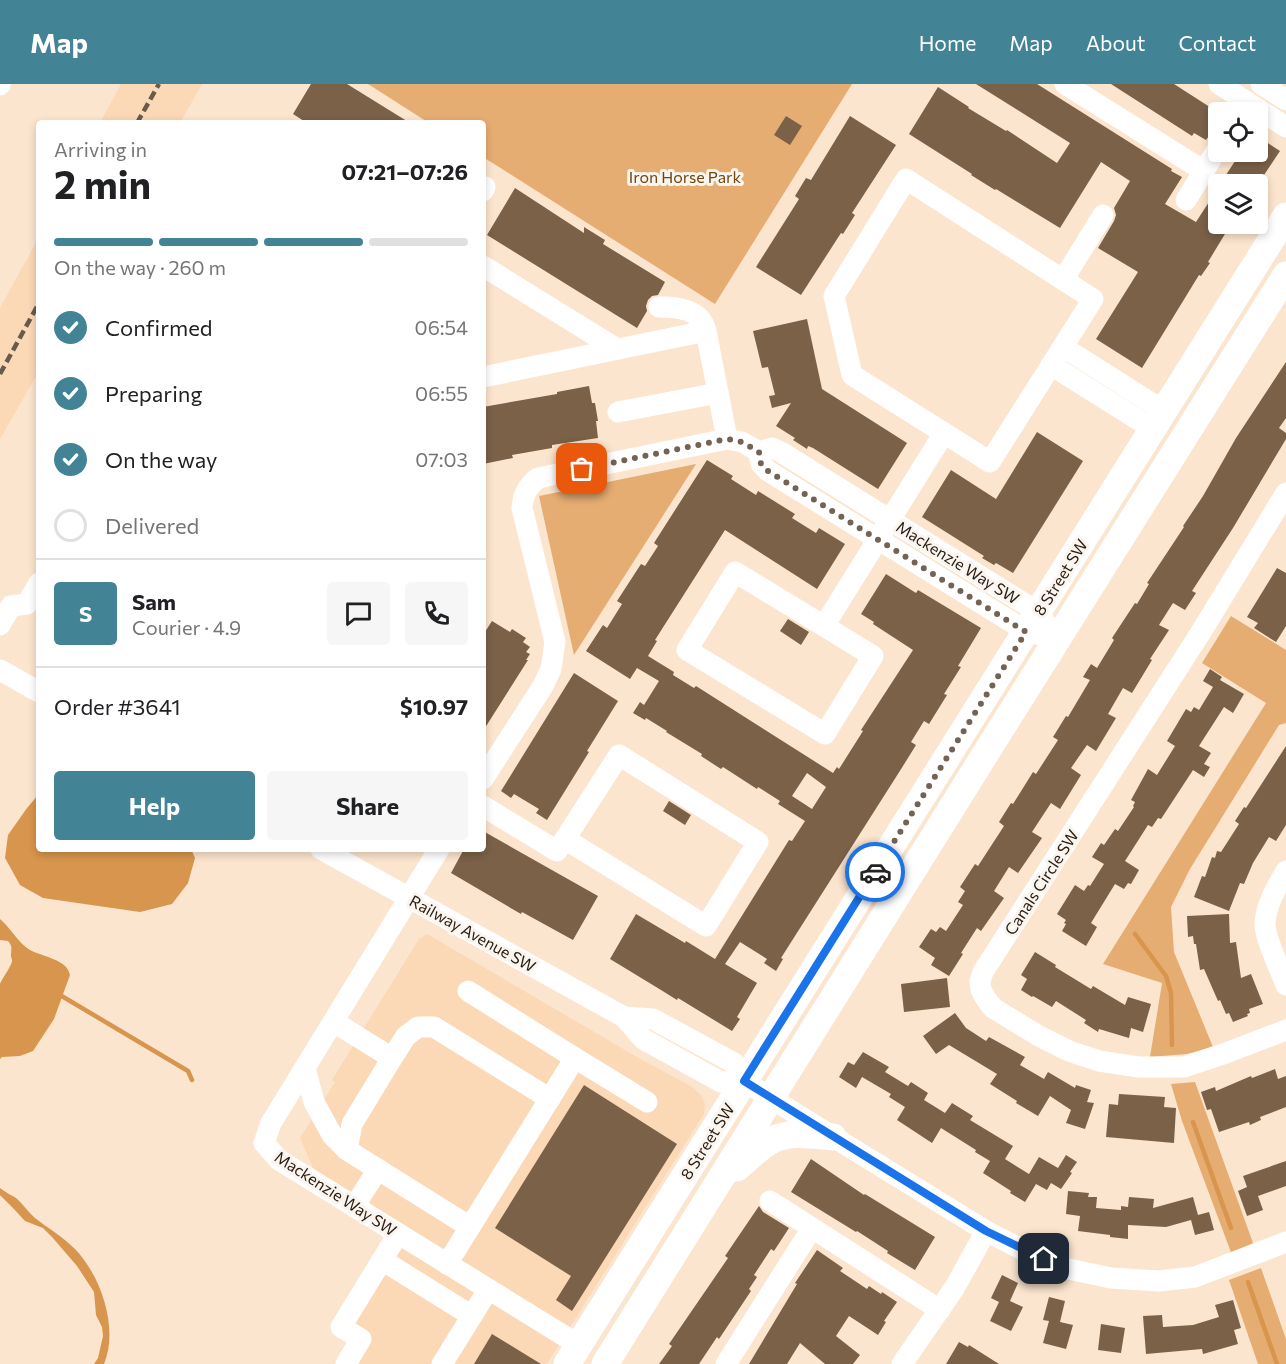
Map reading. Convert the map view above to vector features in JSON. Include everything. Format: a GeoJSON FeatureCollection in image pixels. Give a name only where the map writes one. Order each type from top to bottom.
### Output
{"type":"FeatureCollection","features":[{"type":"Feature","properties":{"kind":"main road","name":"8 Street SW"},"geometry":{"type":"LineString","coordinates":[[573,1355],[1286,216]]}},
{"type":"Feature","properties":{"kind":"main road","name":"8 Street SW"},"geometry":{"type":"LineString","coordinates":[[605,1364],[1286,275]]}},
{"type":"Feature","properties":{"kind":"main road"},"geometry":{"type":"LineString","coordinates":[[718,1184],[768,1142],[777,1138],[791,1134],[833,1137]]}},
{"type":"Feature","properties":{"kind":"street"},"geometry":{"type":"LineString","coordinates":[[1065,84],[1204,171]]}},
{"type":"Feature","properties":{"kind":"street"},"geometry":{"type":"LineString","coordinates":[[1219,84],[1238,102]]}},
{"type":"Feature","properties":{"kind":"street"},"geometry":{"type":"LineString","coordinates":[[1262,84],[1286,100]]}},
{"type":"Feature","properties":{"kind":"street"},"geometry":{"type":"LineString","coordinates":[[1268,119],[1286,127]]}},
{"type":"Feature","properties":{"kind":"street"},"geometry":{"type":"LineString","coordinates":[[1186,200],[1209,162]]}},
{"type":"Feature","properties":{"kind":"street"},"geometry":{"type":"LineString","coordinates":[[906,179],[1093,299],[1063,347],[990,462],[852,375],[834,296],[906,179]]}},
{"type":"Feature","properties":{"kind":"street"},"geometry":{"type":"LineString","coordinates":[[1063,280],[1102,215]]}},
{"type":"Feature","properties":{"kind":"street"},"geometry":{"type":"LineString","coordinates":[[486,268],[617,349]]}},
{"type":"Feature","properties":{"kind":"street"},"geometry":{"type":"LineString","coordinates":[[486,774],[543,686],[551,669],[554,655],[555,642],[522,508],[525,491],[530,484],[538,478],[727,439],[704,322],[694,314],[676,307],[659,307]]}},
{"type":"Feature","properties":{"kind":"street"},"geometry":{"type":"LineString","coordinates":[[486,376],[706,331]]}},
{"type":"Feature","properties":{"kind":"street"},"geometry":{"type":"LineString","coordinates":[[1063,347],[1159,420]]}},
{"type":"Feature","properties":{"kind":"street"},"geometry":{"type":"LineString","coordinates":[[1051,365],[1159,420]]}},
{"type":"Feature","properties":{"kind":"street"},"geometry":{"type":"LineString","coordinates":[[618,412],[718,393]]}},
{"type":"Feature","properties":{"kind":"street"},"geometry":{"type":"LineString","coordinates":[[824,626],[944,433]]}},
{"type":"Feature","properties":{"kind":"street","name":"Mackenzie Way SW"},"geometry":{"type":"LineString","coordinates":[[727,439],[742,442],[759,452],[772,448],[781,452],[890,520],[1057,639]]}},
{"type":"Feature","properties":{"kind":"street","name":"Mackenzie Way SW"},"geometry":{"type":"LineString","coordinates":[[759,452],[761,464],[768,471],[877,539],[1032,622]]}},
{"type":"Feature","properties":{"kind":"street","name":"Canals Circle SW"},"geometry":{"type":"LineString","coordinates":[[1286,493],[1201,632],[983,972],[980,981],[981,990],[993,1008],[1039,1036],[1069,1051],[1099,1060],[1139,1067],[1184,1067],[1286,1030]]}},
{"type":"Feature","properties":{"kind":"street"},"geometry":{"type":"LineString","coordinates":[[735,572],[824,626],[873,656],[825,734],[687,650],[735,572]]}},
{"type":"Feature","properties":{"kind":"street"},"geometry":{"type":"LineString","coordinates":[[0,625],[11,606],[27,604],[36,588]]}},
{"type":"Feature","properties":{"kind":"street"},"geometry":{"type":"LineString","coordinates":[[0,670],[36,690]]}},
{"type":"Feature","properties":{"kind":"street"},"geometry":{"type":"LineString","coordinates":[[486,808],[557,851],[619,755],[758,842],[705,926],[565,839]]}},
{"type":"Feature","properties":{"kind":"street","name":"Railway Avenue SW"},"geometry":{"type":"LineString","coordinates":[[326,852],[624,1017],[644,1039],[721,1082],[744,1081]]}},
{"type":"Feature","properties":{"kind":"street","name":"Mackenzie Way SW"},"geometry":{"type":"LineString","coordinates":[[437,852],[271,1123],[264,1143],[279,1160],[488,1290],[573,1355]]}},
{"type":"Feature","properties":{"kind":"street"},"geometry":{"type":"LineString","coordinates":[[1286,871],[1273,894],[1265,923],[1286,985]]}},
{"type":"Feature","properties":{"kind":"street"},"geometry":{"type":"LineString","coordinates":[[468,992],[647,1102]]}},
{"type":"Feature","properties":{"kind":"street"},"geometry":{"type":"LineString","coordinates":[[334,1022],[392,1058]]}},
{"type":"Feature","properties":{"kind":"street"},"geometry":{"type":"LineString","coordinates":[[347,1150],[352,1124],[406,1036],[418,1027],[434,1028],[550,1099]]}},
{"type":"Feature","properties":{"kind":"street"},"geometry":{"type":"LineString","coordinates":[[447,1264],[575,1058]]}},
{"type":"Feature","properties":{"kind":"street"},"geometry":{"type":"LineString","coordinates":[[305,1068],[314,1102],[332,1135],[347,1150],[470,1227]]}},
{"type":"Feature","properties":{"kind":"street"},"geometry":{"type":"LineString","coordinates":[[744,1081],[986,1231],[1064,1268],[1111,1278],[1159,1281],[1195,1277],[1286,1242]]}},
{"type":"Feature","properties":{"kind":"street"},"geometry":{"type":"LineString","coordinates":[[354,1207],[378,1169]]}},
{"type":"Feature","properties":{"kind":"street"},"geometry":{"type":"LineString","coordinates":[[770,1201],[940,1310]]}},
{"type":"Feature","properties":{"kind":"street"},"geometry":{"type":"LineString","coordinates":[[726,1364],[812,1228]]}},
{"type":"Feature","properties":{"kind":"street"},"geometry":{"type":"LineString","coordinates":[[902,1364],[955,1287],[986,1231]]}},
{"type":"Feature","properties":{"kind":"street"},"geometry":{"type":"LineString","coordinates":[[346,1364],[361,1340],[341,1327],[398,1234]]}},
{"type":"Feature","properties":{"kind":"street"},"geometry":{"type":"LineString","coordinates":[[382,1260],[472,1316]]}},
{"type":"Feature","properties":{"kind":"street"},"geometry":{"type":"LineString","coordinates":[[442,1364],[488,1290]]}},
{"type":"Feature","properties":{"kind":"shaded area"},"geometry":{"type":"Polygon","coordinates":[[[121,84],[202,84],[182,120],[102,120],[121,84]]]}},
{"type":"Feature","properties":{"kind":"shaded area"},"geometry":{"type":"Polygon","coordinates":[[[36,242],[36,376],[0,439],[0,308],[36,242]]]}},
{"type":"Feature","properties":{"kind":"shaded area"},"geometry":{"type":"Polygon","coordinates":[[[36,798],[36,852],[192,852],[195,858],[188,883],[172,904],[140,912],[43,898],[20,885],[5,858],[8,835],[36,798]]]}},
{"type":"Feature","properties":{"kind":"shaded area"},"geometry":{"type":"Polygon","coordinates":[[[0,919],[26,947],[64,965],[70,975],[54,1019],[33,1051],[0,1059],[0,984],[12,961],[11,945],[8,941],[0,940],[0,919]]]}},
{"type":"Feature","properties":{"kind":"shaded area"},"geometry":{"type":"Polygon","coordinates":[[[427,934],[692,1087],[701,1095],[705,1104],[704,1114],[547,1364],[357,1364],[364,1352],[355,1321],[412,1230],[313,1168],[300,1138],[335,1082],[332,1080],[419,939],[427,934]]]}},
{"type":"Feature","properties":{"kind":"shaded area"},"geometry":{"type":"Polygon","coordinates":[[[0,1188],[16,1198],[35,1218],[75,1249],[93,1273],[105,1303],[108,1319],[108,1350],[104,1364],[94,1364],[98,1358],[103,1336],[102,1327],[96,1315],[94,1292],[77,1266],[52,1237],[43,1228],[25,1221],[0,1195],[0,1188]]]}},
{"type":"Feature","properties":{"kind":"green space","name":"Iron Horse Park"},"geometry":{"type":"Polygon","coordinates":[[[368,84],[852,84],[715,304],[486,159],[486,120],[424,120],[368,84]]]}},
{"type":"Feature","properties":{"kind":"green space"},"geometry":{"type":"Polygon","coordinates":[[[696,464],[574,655],[539,496],[696,464]]]}},
{"type":"Feature","properties":{"kind":"green space"},"geometry":{"type":"Polygon","coordinates":[[[1231,616],[1286,650],[1286,723],[1279,725],[1190,869],[1171,907],[1174,952],[1213,1047],[1187,1054],[1150,1057],[1162,983],[1103,964],[1266,703],[1202,663],[1231,616]]]}},
{"type":"Feature","properties":{"kind":"green space"},"geometry":{"type":"Polygon","coordinates":[[[1195,1082],[1253,1243],[1232,1255],[1182,1121],[1171,1084],[1195,1082]]]}},
{"type":"Feature","properties":{"kind":"green space"},"geometry":{"type":"Polygon","coordinates":[[[1261,1268],[1286,1339],[1286,1364],[1258,1364],[1229,1280],[1261,1268]]]}},
{"type":"Feature","properties":{"kind":"building"},"geometry":{"type":"Polygon","coordinates":[[[311,84],[347,84],[405,120],[302,120],[293,114],[311,84]]]}},
{"type":"Feature","properties":{"kind":"building"},"geometry":{"type":"Polygon","coordinates":[[[976,84],[1037,84],[1172,169],[1171,171],[1182,177],[1165,204],[1196,222],[1208,203],[1208,234],[1225,234],[1208,262],[1210,263],[1201,276],[1199,275],[1142,368],[1096,339],[1138,272],[1098,248],[1114,221],[1116,215],[1114,208],[1130,181],[1101,162],[1060,228],[995,190],[909,134],[938,87],[1057,163],[1070,143],[976,84]]]}},
{"type":"Feature","properties":{"kind":"building"},"geometry":{"type":"Polygon","coordinates":[[[1111,84],[1174,84],[1208,106],[1208,137],[1206,140],[1194,133],[1192,136],[1111,84]]]}},
{"type":"Feature","properties":{"kind":"building"},"geometry":{"type":"Polygon","coordinates":[[[786,116],[802,126],[790,145],[774,135],[786,116]]]}},
{"type":"Feature","properties":{"kind":"building"},"geometry":{"type":"Polygon","coordinates":[[[850,116],[896,145],[852,213],[855,215],[843,234],[841,233],[801,295],[756,267],[799,199],[795,196],[806,178],[811,180],[850,116]]]}},
{"type":"Feature","properties":{"kind":"building"},"geometry":{"type":"Polygon","coordinates":[[[1268,143],[1280,151],[1265,174],[1227,174],[1234,162],[1268,162],[1268,143]]]}},
{"type":"Feature","properties":{"kind":"building"},"geometry":{"type":"Polygon","coordinates":[[[515,188],[584,233],[584,227],[605,240],[603,244],[665,282],[658,295],[648,300],[647,311],[637,328],[487,235],[515,188]]]}},
{"type":"Feature","properties":{"kind":"building"},"geometry":{"type":"Polygon","coordinates":[[[807,319],[822,389],[907,443],[878,489],[813,448],[808,446],[807,449],[776,426],[791,403],[772,408],[769,396],[775,395],[768,367],[762,368],[753,331],[807,319]]]}},
{"type":"Feature","properties":{"kind":"building"},"geometry":{"type":"Polygon","coordinates":[[[1286,362],[1286,418],[1279,428],[1286,433],[1286,439],[1192,591],[1196,593],[1185,610],[1173,603],[1159,625],[1169,630],[1150,659],[1152,660],[1132,693],[1123,688],[1108,714],[1116,718],[1096,751],[1087,745],[1071,768],[1081,775],[1060,809],[1051,803],[1032,832],[1042,838],[1018,873],[1009,867],[994,891],[1004,898],[981,931],[977,928],[949,976],[931,965],[935,958],[919,947],[931,929],[936,932],[940,927],[946,931],[963,905],[958,902],[965,891],[960,887],[975,864],[978,866],[1004,826],[999,822],[1011,803],[1013,804],[1033,772],[1036,774],[1058,740],[1053,737],[1090,680],[1083,677],[1091,664],[1097,668],[1114,640],[1112,638],[1135,603],[1137,604],[1149,584],[1147,583],[1184,527],[1236,438],[1286,362]]]}},
{"type":"Feature","properties":{"kind":"building"},"geometry":{"type":"Polygon","coordinates":[[[589,386],[592,403],[595,403],[598,438],[552,445],[552,448],[512,455],[513,458],[486,463],[486,406],[557,394],[557,392],[589,386]]]}},
{"type":"Feature","properties":{"kind":"building"},"geometry":{"type":"Polygon","coordinates":[[[1037,432],[1083,461],[1013,573],[982,558],[984,556],[922,517],[951,470],[996,499],[1037,432]]]}},
{"type":"Feature","properties":{"kind":"building"},"geometry":{"type":"Polygon","coordinates":[[[707,460],[733,476],[731,479],[756,495],[758,491],[795,514],[792,518],[816,533],[819,528],[845,544],[817,589],[725,530],[655,640],[657,641],[648,656],[674,672],[673,675],[694,688],[696,686],[833,773],[837,767],[839,769],[863,731],[861,730],[913,650],[861,614],[886,574],[916,593],[918,590],[981,628],[958,666],[961,667],[944,694],[947,695],[929,724],[924,721],[911,742],[916,745],[781,958],[783,959],[776,971],[764,963],[767,959],[740,942],[725,964],[757,983],[737,1017],[740,1019],[732,1031],[610,959],[636,914],[715,959],[789,840],[792,841],[805,821],[778,804],[780,801],[758,787],[757,789],[723,767],[721,769],[667,731],[633,713],[640,702],[644,705],[659,681],[637,668],[630,679],[586,651],[603,625],[607,628],[622,604],[617,601],[641,564],[645,566],[658,546],[654,543],[707,460]],[[807,773],[792,796],[812,809],[826,787],[807,773]]]}},
{"type":"Feature","properties":{"kind":"building"},"geometry":{"type":"Polygon","coordinates":[[[1277,568],[1286,573],[1286,626],[1276,642],[1254,628],[1258,623],[1247,617],[1277,568]]]}},
{"type":"Feature","properties":{"kind":"building"},"geometry":{"type":"Polygon","coordinates":[[[788,619],[809,632],[801,645],[780,631],[788,619]]]}},
{"type":"Feature","properties":{"kind":"building"},"geometry":{"type":"Polygon","coordinates":[[[492,621],[510,632],[512,629],[526,638],[523,642],[530,647],[526,652],[530,654],[486,726],[486,630],[492,621]]]}},
{"type":"Feature","properties":{"kind":"building"},"geometry":{"type":"Polygon","coordinates":[[[1210,669],[1222,677],[1220,680],[1244,694],[1233,713],[1224,707],[1199,746],[1211,753],[1204,764],[1210,767],[1204,777],[1193,770],[1161,819],[1158,818],[1152,827],[1148,825],[1125,861],[1139,870],[1131,884],[1128,883],[1124,889],[1115,884],[1091,923],[1097,927],[1086,946],[1062,931],[1066,920],[1057,914],[1075,885],[1084,891],[1088,885],[1090,886],[1104,864],[1092,857],[1101,843],[1104,845],[1115,829],[1118,831],[1134,807],[1135,802],[1131,800],[1148,769],[1157,775],[1175,746],[1167,741],[1186,709],[1191,712],[1194,707],[1199,710],[1213,687],[1203,681],[1210,669]]]}},
{"type":"Feature","properties":{"kind":"building"},"geometry":{"type":"Polygon","coordinates":[[[574,673],[618,701],[547,820],[536,813],[539,809],[514,794],[511,798],[501,791],[574,673]]]}},
{"type":"Feature","properties":{"kind":"building"},"geometry":{"type":"Polygon","coordinates":[[[1286,746],[1286,825],[1276,841],[1269,837],[1253,863],[1244,884],[1240,883],[1229,911],[1194,897],[1202,876],[1205,877],[1212,857],[1215,858],[1217,851],[1221,852],[1239,824],[1235,821],[1286,746]]]}},
{"type":"Feature","properties":{"kind":"building"},"geometry":{"type":"Polygon","coordinates":[[[669,801],[691,815],[685,825],[663,811],[669,801]]]}},
{"type":"Feature","properties":{"kind":"building"},"geometry":{"type":"Polygon","coordinates":[[[486,833],[598,896],[573,940],[522,912],[521,914],[451,873],[462,852],[486,852],[486,833]]]}},
{"type":"Feature","properties":{"kind":"building"},"geometry":{"type":"Polygon","coordinates":[[[1229,914],[1230,943],[1236,942],[1241,978],[1251,974],[1263,1004],[1249,1009],[1248,1016],[1233,1022],[1229,1013],[1226,1014],[1220,1000],[1218,1001],[1204,969],[1200,970],[1196,944],[1194,944],[1193,936],[1188,937],[1187,916],[1229,914]]]}},
{"type":"Feature","properties":{"kind":"building"},"geometry":{"type":"Polygon","coordinates":[[[1035,952],[1091,989],[1093,986],[1125,1005],[1128,997],[1151,1004],[1143,1032],[1131,1028],[1129,1038],[1099,1029],[1098,1032],[1084,1023],[1086,1020],[1056,1001],[1052,1007],[1021,990],[1027,979],[1021,975],[1035,952]]]}},
{"type":"Feature","properties":{"kind":"building"},"geometry":{"type":"Polygon","coordinates":[[[947,978],[950,1007],[904,1012],[901,984],[947,978]]]}},
{"type":"Feature","properties":{"kind":"building"},"geometry":{"type":"Polygon","coordinates":[[[955,1013],[966,1028],[986,1041],[989,1037],[1025,1057],[1020,1065],[1044,1079],[1048,1072],[1075,1088],[1076,1085],[1091,1090],[1087,1102],[1094,1103],[1085,1129],[1066,1123],[1071,1110],[1050,1096],[1038,1116],[1016,1103],[1017,1101],[990,1084],[997,1074],[949,1045],[936,1054],[923,1036],[955,1013]]]}},
{"type":"Feature","properties":{"kind":"building"},"geometry":{"type":"Polygon","coordinates":[[[863,1052],[889,1067],[885,1072],[908,1086],[911,1082],[928,1093],[924,1100],[945,1113],[952,1103],[973,1116],[970,1120],[1013,1146],[1005,1159],[1029,1174],[1039,1157],[1058,1168],[1066,1155],[1077,1162],[1070,1172],[1072,1173],[1061,1189],[1051,1183],[1047,1190],[1036,1184],[1025,1202],[983,1173],[990,1161],[975,1152],[976,1150],[941,1128],[932,1143],[897,1120],[905,1107],[889,1097],[891,1094],[862,1077],[856,1088],[839,1077],[848,1062],[854,1065],[863,1052]]]}},
{"type":"Feature","properties":{"kind":"building"},"geometry":{"type":"Polygon","coordinates":[[[1275,1069],[1278,1079],[1286,1076],[1286,1107],[1260,1117],[1261,1120],[1250,1125],[1249,1122],[1219,1132],[1211,1109],[1207,1110],[1201,1092],[1215,1087],[1216,1091],[1251,1076],[1252,1078],[1275,1069]]]}},
{"type":"Feature","properties":{"kind":"building"},"geometry":{"type":"Polygon","coordinates":[[[584,1085],[677,1144],[572,1311],[556,1300],[571,1276],[495,1228],[584,1085]]]}},
{"type":"Feature","properties":{"kind":"building"},"geometry":{"type":"Polygon","coordinates":[[[1119,1094],[1165,1097],[1164,1107],[1176,1108],[1174,1143],[1106,1137],[1109,1104],[1118,1105],[1119,1094]]]}},
{"type":"Feature","properties":{"kind":"building"},"geometry":{"type":"Polygon","coordinates":[[[811,1159],[864,1195],[935,1237],[915,1270],[857,1231],[791,1192],[811,1159]]]}},
{"type":"Feature","properties":{"kind":"building"},"geometry":{"type":"Polygon","coordinates":[[[1286,1161],[1286,1186],[1258,1196],[1263,1210],[1247,1216],[1238,1191],[1247,1187],[1243,1176],[1286,1161]]]}},
{"type":"Feature","properties":{"kind":"building"},"geometry":{"type":"Polygon","coordinates":[[[1068,1191],[1089,1193],[1088,1197],[1097,1197],[1096,1208],[1121,1210],[1121,1206],[1128,1207],[1129,1197],[1154,1199],[1153,1208],[1193,1197],[1198,1215],[1209,1212],[1214,1230],[1195,1235],[1191,1220],[1166,1227],[1128,1225],[1128,1239],[1078,1231],[1080,1216],[1066,1214],[1068,1191]]]}},
{"type":"Feature","properties":{"kind":"building"},"geometry":{"type":"Polygon","coordinates":[[[759,1206],[763,1212],[789,1228],[774,1251],[771,1249],[754,1275],[757,1277],[749,1289],[751,1291],[699,1364],[659,1364],[672,1346],[669,1344],[728,1258],[725,1256],[759,1206]]]}},
{"type":"Feature","properties":{"kind":"building"},"geometry":{"type":"Polygon","coordinates":[[[817,1250],[843,1268],[840,1271],[867,1289],[869,1286],[897,1302],[884,1321],[886,1322],[878,1335],[849,1316],[836,1336],[860,1355],[853,1364],[825,1364],[800,1343],[787,1364],[749,1364],[797,1284],[795,1283],[817,1250]]]}},
{"type":"Feature","properties":{"kind":"building"},"geometry":{"type":"Polygon","coordinates":[[[1002,1275],[1018,1283],[1010,1301],[1023,1307],[1011,1331],[990,1321],[999,1302],[991,1298],[1002,1275]]]}},
{"type":"Feature","properties":{"kind":"building"},"geometry":{"type":"Polygon","coordinates":[[[1049,1297],[1065,1301],[1060,1322],[1073,1325],[1066,1349],[1043,1343],[1049,1321],[1043,1320],[1049,1297]]]}},
{"type":"Feature","properties":{"kind":"building"},"geometry":{"type":"Polygon","coordinates":[[[1233,1300],[1241,1328],[1234,1330],[1238,1344],[1203,1354],[1202,1349],[1146,1354],[1143,1316],[1162,1315],[1163,1327],[1193,1325],[1219,1317],[1215,1305],[1233,1300]]]}},
{"type":"Feature","properties":{"kind":"building"},"geometry":{"type":"Polygon","coordinates":[[[1101,1324],[1125,1328],[1121,1353],[1098,1350],[1101,1324]]]}},
{"type":"Feature","properties":{"kind":"building"},"geometry":{"type":"Polygon","coordinates":[[[492,1334],[541,1364],[474,1364],[492,1334]]]}},
{"type":"Feature","properties":{"kind":"building"},"geometry":{"type":"Polygon","coordinates":[[[959,1342],[968,1347],[969,1345],[999,1364],[946,1364],[959,1342]]]}},
{"type":"Feature","properties":{"kind":"waterway"},"geometry":{"type":"LineString","coordinates":[[1135,934],[1166,976],[1171,993],[1172,1045]]}},
{"type":"Feature","properties":{"kind":"waterway"},"geometry":{"type":"LineString","coordinates":[[60,995],[188,1071],[192,1080]]}},
{"type":"Feature","properties":{"kind":"waterway"},"geometry":{"type":"LineString","coordinates":[[1193,1122],[1231,1228]]}},
{"type":"Feature","properties":{"kind":"waterway"},"geometry":{"type":"LineString","coordinates":[[1248,1282],[1277,1364]]}},
{"type":"Feature","properties":{"kind":"railway"},"geometry":{"type":"LineString","coordinates":[[139,120],[159,84]]}},
{"type":"Feature","properties":{"kind":"railway"},"geometry":{"type":"LineString","coordinates":[[0,374],[36,308]]}},
{"type":"Feature","properties":{"kind":"way so far"},"geometry":{"type":"LineString","coordinates":[[582,469],[727,439],[742,442],[759,452],[761,464],[768,471],[1026,632],[875,872]]}},
{"type":"Feature","properties":{"kind":"route"},"geometry":{"type":"LineString","coordinates":[[875,872],[744,1081],[986,1231],[1044,1259]]}}]}
